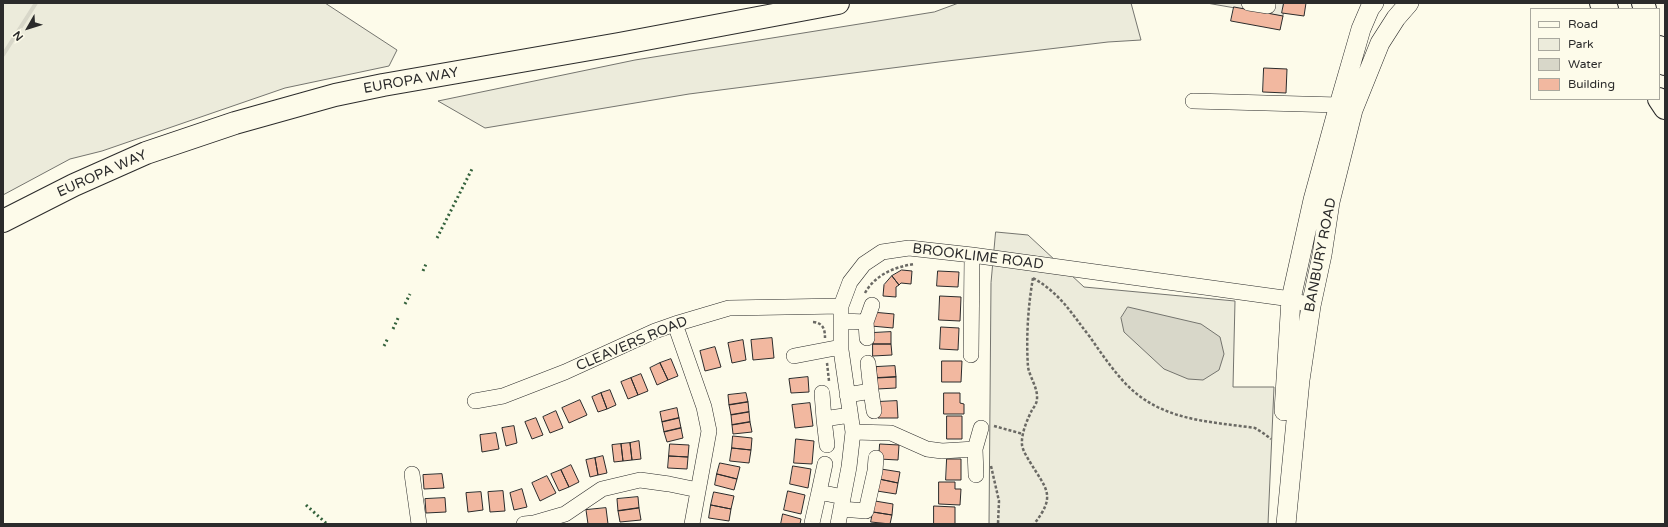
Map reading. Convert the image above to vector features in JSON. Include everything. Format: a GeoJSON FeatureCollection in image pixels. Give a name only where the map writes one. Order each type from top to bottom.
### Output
{"type":"FeatureCollection","features":[{"type":"Feature","properties":{"kind":"highway","name":"EUROPA WAY"},"geometry":{"type":"LineString","coordinates":[[3,221],[74,185],[146,153],[235,123],[335,95],[383,85],[627,43],[838,3]]}},
{"type":"Feature","properties":{"kind":"highway"},"geometry":{"type":"LineString","coordinates":[[1660,50],[1665,64]]}},
{"type":"Feature","properties":{"kind":"main road"},"geometry":{"type":"LineString","coordinates":[[1279,524],[1290,299],[1313,200],[1339,104],[1361,29],[1370,8],[1374,3]]}},
{"type":"Feature","properties":{"kind":"main road","name":"BANBURY ROAD"},"geometry":{"type":"LineString","coordinates":[[1286,524],[1300,380],[1311,306],[1322,255],[1330,202],[1353,110],[1380,43],[1396,18],[1409,3]]}},
{"type":"Feature","properties":{"kind":"street"},"geometry":{"type":"LineString","coordinates":[[1249,3],[1268,6]]}},
{"type":"Feature","properties":{"kind":"street"},"geometry":{"type":"LineString","coordinates":[[1193,101],[1339,104]]}},
{"type":"Feature","properties":{"kind":"street","name":"BROOKLIME ROAD"},"geometry":{"type":"LineString","coordinates":[[841,510],[849,467],[853,432],[841,347],[841,314],[850,282],[864,264],[882,252],[909,248],[972,255],[1290,299],[1311,306]]}},
{"type":"Feature","properties":{"kind":"street"},"geometry":{"type":"LineString","coordinates":[[971,355],[972,255]]}},
{"type":"Feature","properties":{"kind":"street"},"geometry":{"type":"LineString","coordinates":[[867,338],[861,322],[872,305]]}},
{"type":"Feature","properties":{"kind":"street","name":"CLEAVERS ROAD"},"geometry":{"type":"LineString","coordinates":[[475,401],[503,396],[565,372],[675,324],[729,308],[841,314],[861,322]]}},
{"type":"Feature","properties":{"kind":"street"},"geometry":{"type":"LineString","coordinates":[[675,324],[704,407],[709,431],[692,524]]}},
{"type":"Feature","properties":{"kind":"street"},"geometry":{"type":"LineString","coordinates":[[794,356],[841,347]]}},
{"type":"Feature","properties":{"kind":"street"},"geometry":{"type":"LineString","coordinates":[[868,363],[874,411]]}},
{"type":"Feature","properties":{"kind":"street"},"geometry":{"type":"LineString","coordinates":[[847,395],[871,391]]}},
{"type":"Feature","properties":{"kind":"street"},"geometry":{"type":"LineString","coordinates":[[822,392],[827,445]]}},
{"type":"Feature","properties":{"kind":"street"},"geometry":{"type":"LineString","coordinates":[[824,419],[850,415]]}},
{"type":"Feature","properties":{"kind":"street"},"geometry":{"type":"LineString","coordinates":[[976,475],[976,449],[987,430]]}},
{"type":"Feature","properties":{"kind":"street"},"geometry":{"type":"LineString","coordinates":[[853,432],[890,433],[927,449],[942,451],[976,449]]}},
{"type":"Feature","properties":{"kind":"street"},"geometry":{"type":"LineString","coordinates":[[819,492],[841,510],[865,518],[875,471],[876,458]]}},
{"type":"Feature","properties":{"kind":"street"},"geometry":{"type":"LineString","coordinates":[[812,523],[825,464]]}},
{"type":"Feature","properties":{"kind":"street"},"geometry":{"type":"LineString","coordinates":[[412,474],[419,524]]}},
{"type":"Feature","properties":{"kind":"street"},"geometry":{"type":"LineString","coordinates":[[524,524],[566,519],[602,489],[640,480],[698,490]]}},
{"type":"Feature","properties":{"kind":"path"},"geometry":{"type":"LineString","coordinates":[[861,322],[862,299],[873,282],[896,267],[914,263],[922,264]]}},
{"type":"Feature","properties":{"kind":"path"},"geometry":{"type":"LineString","coordinates":[[1028,276],[1058,296],[1119,377],[1151,404],[1182,417],[1255,428],[1263,432],[1271,439]]}},
{"type":"Feature","properties":{"kind":"path"},"geometry":{"type":"LineString","coordinates":[[1033,278],[1029,311],[1028,365],[1030,375],[1036,388],[1037,399],[1022,439],[1024,451],[1045,486],[1048,499],[1045,508],[1034,524]]}},
{"type":"Feature","properties":{"kind":"path"},"geometry":{"type":"LineString","coordinates":[[987,430],[994,426],[1024,434]]}},
{"type":"Feature","properties":{"kind":"path"},"geometry":{"type":"LineString","coordinates":[[989,462],[997,488],[999,501],[998,524]]}},
{"type":"Feature","properties":{"kind":"green space"},"geometry":{"type":"Polygon","coordinates":[[[3,3],[325,3],[397,50],[389,66],[285,88],[102,151],[70,159],[3,195],[3,3]]]}},
{"type":"Feature","properties":{"kind":"green space"},"geometry":{"type":"Polygon","coordinates":[[[959,3],[1131,3],[1141,40],[1108,42],[939,62],[689,94],[485,128],[438,101],[635,60],[934,12],[959,3]]]}},
{"type":"Feature","properties":{"kind":"green space"},"geometry":{"type":"Polygon","coordinates":[[[996,232],[1028,235],[1084,287],[1235,301],[1233,387],[1274,387],[1268,524],[989,524],[991,283],[996,232]]]}},
{"type":"Feature","properties":{"kind":"shaded area"},"geometry":{"type":"Polygon","coordinates":[[[1207,3],[1284,3],[1283,16],[1207,3]]]}},
{"type":"Feature","properties":{"kind":"water"},"geometry":{"type":"Polygon","coordinates":[[[1128,307],[1201,324],[1220,337],[1224,354],[1219,370],[1203,380],[1188,379],[1164,369],[1124,332],[1121,318],[1128,307]]]}},
{"type":"Feature","properties":{"kind":"building"},"geometry":{"type":"Polygon","coordinates":[[[1284,3],[1306,3],[1304,16],[1282,13],[1284,3]]]}},
{"type":"Feature","properties":{"kind":"building"},"geometry":{"type":"Polygon","coordinates":[[[1234,7],[1283,16],[1280,30],[1231,21],[1234,7]]]}},
{"type":"Feature","properties":{"kind":"building"},"geometry":{"type":"Polygon","coordinates":[[[1264,68],[1287,69],[1286,93],[1263,92],[1264,68]]]}},
{"type":"Feature","properties":{"kind":"building"},"geometry":{"type":"Polygon","coordinates":[[[902,270],[912,271],[911,284],[901,283],[899,285],[892,276],[902,270]]]}},
{"type":"Feature","properties":{"kind":"building"},"geometry":{"type":"Polygon","coordinates":[[[938,271],[959,272],[958,287],[937,286],[938,271]]]}},
{"type":"Feature","properties":{"kind":"building"},"geometry":{"type":"Polygon","coordinates":[[[892,276],[899,285],[896,287],[896,297],[883,296],[884,285],[892,276]]]}},
{"type":"Feature","properties":{"kind":"building"},"geometry":{"type":"Polygon","coordinates":[[[940,296],[961,297],[960,321],[939,320],[940,296]]]}},
{"type":"Feature","properties":{"kind":"building"},"geometry":{"type":"Polygon","coordinates":[[[872,312],[894,314],[893,328],[871,326],[872,312]]]}},
{"type":"Feature","properties":{"kind":"building"},"geometry":{"type":"Polygon","coordinates":[[[941,327],[959,328],[958,350],[940,349],[941,327]]]}},
{"type":"Feature","properties":{"kind":"building"},"geometry":{"type":"Polygon","coordinates":[[[891,332],[891,344],[873,344],[872,333],[891,332]]]}},
{"type":"Feature","properties":{"kind":"building"},"geometry":{"type":"Polygon","coordinates":[[[772,338],[774,358],[753,360],[751,340],[772,338]]]}},
{"type":"Feature","properties":{"kind":"building"},"geometry":{"type":"Polygon","coordinates":[[[743,340],[746,360],[732,363],[728,343],[743,340]]]}},
{"type":"Feature","properties":{"kind":"building"},"geometry":{"type":"Polygon","coordinates":[[[873,344],[891,344],[892,355],[873,356],[873,344]]]}},
{"type":"Feature","properties":{"kind":"building"},"geometry":{"type":"Polygon","coordinates":[[[715,347],[721,367],[705,371],[700,351],[715,347]]]}},
{"type":"Feature","properties":{"kind":"building"},"geometry":{"type":"Polygon","coordinates":[[[671,359],[678,376],[668,380],[660,363],[671,359]]]}},
{"type":"Feature","properties":{"kind":"building"},"geometry":{"type":"Polygon","coordinates":[[[942,361],[962,361],[961,382],[942,382],[942,361]]]}},
{"type":"Feature","properties":{"kind":"building"},"geometry":{"type":"Polygon","coordinates":[[[660,363],[668,380],[657,385],[650,368],[660,363]]]}},
{"type":"Feature","properties":{"kind":"building"},"geometry":{"type":"Polygon","coordinates":[[[895,366],[896,377],[877,378],[876,367],[895,366]]]}},
{"type":"Feature","properties":{"kind":"building"},"geometry":{"type":"Polygon","coordinates":[[[641,374],[648,391],[638,395],[631,378],[641,374]]]}},
{"type":"Feature","properties":{"kind":"building"},"geometry":{"type":"Polygon","coordinates":[[[808,377],[809,392],[791,393],[789,379],[808,377]]]}},
{"type":"Feature","properties":{"kind":"building"},"geometry":{"type":"Polygon","coordinates":[[[896,377],[896,388],[877,389],[877,378],[896,377]]]}},
{"type":"Feature","properties":{"kind":"building"},"geometry":{"type":"Polygon","coordinates":[[[631,378],[638,395],[628,399],[621,382],[631,378]]]}},
{"type":"Feature","properties":{"kind":"building"},"geometry":{"type":"Polygon","coordinates":[[[610,390],[616,405],[607,409],[601,393],[610,390]]]}},
{"type":"Feature","properties":{"kind":"building"},"geometry":{"type":"Polygon","coordinates":[[[601,393],[607,409],[598,412],[592,397],[601,393]]]}},
{"type":"Feature","properties":{"kind":"building"},"geometry":{"type":"Polygon","coordinates":[[[746,393],[748,402],[729,405],[728,395],[746,393]]]}},
{"type":"Feature","properties":{"kind":"building"},"geometry":{"type":"Polygon","coordinates":[[[944,393],[960,393],[960,403],[964,404],[964,414],[944,414],[944,393]]]}},
{"type":"Feature","properties":{"kind":"building"},"geometry":{"type":"Polygon","coordinates":[[[580,400],[587,415],[569,423],[562,408],[580,400]]]}},
{"type":"Feature","properties":{"kind":"building"},"geometry":{"type":"Polygon","coordinates":[[[897,401],[898,418],[878,418],[877,402],[897,401]]]}},
{"type":"Feature","properties":{"kind":"building"},"geometry":{"type":"Polygon","coordinates":[[[748,402],[749,412],[731,415],[729,405],[748,402]]]}},
{"type":"Feature","properties":{"kind":"building"},"geometry":{"type":"Polygon","coordinates":[[[810,403],[813,426],[795,428],[792,405],[810,403]]]}},
{"type":"Feature","properties":{"kind":"building"},"geometry":{"type":"Polygon","coordinates":[[[677,408],[679,418],[662,422],[660,412],[677,408]]]}},
{"type":"Feature","properties":{"kind":"building"},"geometry":{"type":"Polygon","coordinates":[[[556,411],[563,428],[550,433],[543,417],[556,411]]]}},
{"type":"Feature","properties":{"kind":"building"},"geometry":{"type":"Polygon","coordinates":[[[749,412],[750,422],[732,425],[731,415],[749,412]]]}},
{"type":"Feature","properties":{"kind":"building"},"geometry":{"type":"Polygon","coordinates":[[[947,416],[962,416],[962,439],[947,439],[947,416]]]}},
{"type":"Feature","properties":{"kind":"building"},"geometry":{"type":"Polygon","coordinates":[[[536,418],[543,435],[532,439],[525,422],[536,418]]]}},
{"type":"Feature","properties":{"kind":"building"},"geometry":{"type":"Polygon","coordinates":[[[679,418],[681,428],[664,432],[662,422],[679,418]]]}},
{"type":"Feature","properties":{"kind":"building"},"geometry":{"type":"Polygon","coordinates":[[[750,422],[752,432],[733,434],[732,425],[750,422]]]}},
{"type":"Feature","properties":{"kind":"building"},"geometry":{"type":"Polygon","coordinates":[[[514,426],[517,443],[506,446],[502,428],[514,426]]]}},
{"type":"Feature","properties":{"kind":"building"},"geometry":{"type":"Polygon","coordinates":[[[681,428],[683,438],[667,442],[664,432],[681,428]]]}},
{"type":"Feature","properties":{"kind":"building"},"geometry":{"type":"Polygon","coordinates":[[[496,433],[499,449],[482,452],[480,435],[496,433]]]}},
{"type":"Feature","properties":{"kind":"building"},"geometry":{"type":"Polygon","coordinates":[[[733,436],[752,438],[751,450],[732,448],[733,436]]]}},
{"type":"Feature","properties":{"kind":"building"},"geometry":{"type":"Polygon","coordinates":[[[796,439],[814,441],[812,464],[794,463],[796,439]]]}},
{"type":"Feature","properties":{"kind":"building"},"geometry":{"type":"Polygon","coordinates":[[[639,441],[641,459],[632,460],[630,443],[639,441]]]}},
{"type":"Feature","properties":{"kind":"building"},"geometry":{"type":"Polygon","coordinates":[[[630,443],[632,460],[623,461],[621,444],[630,443]]]}},
{"type":"Feature","properties":{"kind":"building"},"geometry":{"type":"Polygon","coordinates":[[[621,444],[623,461],[614,462],[612,445],[621,444]]]}},
{"type":"Feature","properties":{"kind":"building"},"geometry":{"type":"Polygon","coordinates":[[[670,444],[689,445],[688,457],[669,456],[670,444]]]}},
{"type":"Feature","properties":{"kind":"building"},"geometry":{"type":"Polygon","coordinates":[[[880,444],[899,445],[898,460],[879,459],[880,444]]]}},
{"type":"Feature","properties":{"kind":"building"},"geometry":{"type":"Polygon","coordinates":[[[732,448],[751,450],[749,463],[730,461],[732,448]]]}},
{"type":"Feature","properties":{"kind":"building"},"geometry":{"type":"Polygon","coordinates":[[[603,456],[607,473],[598,475],[595,458],[603,456]]]}},
{"type":"Feature","properties":{"kind":"building"},"geometry":{"type":"Polygon","coordinates":[[[669,456],[688,457],[687,469],[668,468],[669,456]]]}},
{"type":"Feature","properties":{"kind":"building"},"geometry":{"type":"Polygon","coordinates":[[[595,458],[598,475],[590,477],[586,460],[595,458]]]}},
{"type":"Feature","properties":{"kind":"building"},"geometry":{"type":"Polygon","coordinates":[[[947,459],[961,459],[961,480],[946,480],[947,459]]]}},
{"type":"Feature","properties":{"kind":"building"},"geometry":{"type":"Polygon","coordinates":[[[720,463],[740,467],[737,479],[717,474],[720,463]]]}},
{"type":"Feature","properties":{"kind":"building"},"geometry":{"type":"Polygon","coordinates":[[[571,465],[579,482],[569,487],[561,470],[571,465]]]}},
{"type":"Feature","properties":{"kind":"building"},"geometry":{"type":"Polygon","coordinates":[[[793,466],[811,469],[808,488],[790,484],[793,466]]]}},
{"type":"Feature","properties":{"kind":"building"},"geometry":{"type":"Polygon","coordinates":[[[881,469],[900,472],[898,483],[879,479],[881,469]]]}},
{"type":"Feature","properties":{"kind":"building"},"geometry":{"type":"Polygon","coordinates":[[[561,470],[569,487],[559,491],[551,474],[561,470]]]}},
{"type":"Feature","properties":{"kind":"building"},"geometry":{"type":"Polygon","coordinates":[[[442,474],[444,488],[424,489],[423,475],[442,474]]]}},
{"type":"Feature","properties":{"kind":"building"},"geometry":{"type":"Polygon","coordinates":[[[717,474],[737,479],[734,490],[715,485],[717,474]]]}},
{"type":"Feature","properties":{"kind":"building"},"geometry":{"type":"Polygon","coordinates":[[[547,476],[556,493],[540,501],[532,483],[547,476]]]}},
{"type":"Feature","properties":{"kind":"building"},"geometry":{"type":"Polygon","coordinates":[[[879,479],[898,483],[896,494],[877,491],[879,479]]]}},
{"type":"Feature","properties":{"kind":"building"},"geometry":{"type":"Polygon","coordinates":[[[939,482],[955,482],[955,489],[961,489],[960,505],[939,504],[939,482]]]}},
{"type":"Feature","properties":{"kind":"building"},"geometry":{"type":"Polygon","coordinates":[[[522,489],[527,507],[514,510],[510,493],[522,489]]]}},
{"type":"Feature","properties":{"kind":"building"},"geometry":{"type":"Polygon","coordinates":[[[503,491],[505,511],[490,512],[488,492],[503,491]]]}},
{"type":"Feature","properties":{"kind":"building"},"geometry":{"type":"Polygon","coordinates":[[[788,491],[805,495],[801,514],[784,510],[788,491]]]}},
{"type":"Feature","properties":{"kind":"building"},"geometry":{"type":"Polygon","coordinates":[[[481,492],[483,510],[468,512],[466,493],[481,492]]]}},
{"type":"Feature","properties":{"kind":"building"},"geometry":{"type":"Polygon","coordinates":[[[714,492],[734,496],[731,509],[711,505],[714,492]]]}},
{"type":"Feature","properties":{"kind":"building"},"geometry":{"type":"Polygon","coordinates":[[[638,497],[639,508],[618,511],[617,499],[638,497]]]}},
{"type":"Feature","properties":{"kind":"building"},"geometry":{"type":"Polygon","coordinates":[[[445,498],[446,512],[426,513],[425,499],[445,498]]]}},
{"type":"Feature","properties":{"kind":"building"},"geometry":{"type":"Polygon","coordinates":[[[875,501],[893,504],[892,515],[873,512],[875,501]]]}},
{"type":"Feature","properties":{"kind":"building"},"geometry":{"type":"Polygon","coordinates":[[[711,505],[731,509],[729,521],[709,518],[711,505]]]}},
{"type":"Feature","properties":{"kind":"building"},"geometry":{"type":"Polygon","coordinates":[[[934,506],[955,507],[955,524],[934,524],[934,506]]]}},
{"type":"Feature","properties":{"kind":"building"},"geometry":{"type":"Polygon","coordinates":[[[606,508],[608,524],[588,524],[586,510],[606,508]]]}},
{"type":"Feature","properties":{"kind":"building"},"geometry":{"type":"Polygon","coordinates":[[[639,508],[641,520],[620,522],[618,511],[639,508]]]}},
{"type":"Feature","properties":{"kind":"building"},"geometry":{"type":"Polygon","coordinates":[[[873,512],[892,515],[890,524],[871,522],[873,512]]]}},
{"type":"Feature","properties":{"kind":"building"},"geometry":{"type":"Polygon","coordinates":[[[783,514],[801,519],[800,524],[781,524],[783,514]]]}},
{"type":"Feature","properties":{"kind":"waterway"},"geometry":{"type":"LineString","coordinates":[[3,55],[36,3]]}},
{"type":"Feature","properties":{"kind":"hedge"},"geometry":{"type":"LineString","coordinates":[[437,238],[472,169]]}},
{"type":"Feature","properties":{"kind":"hedge"},"geometry":{"type":"LineString","coordinates":[[423,271],[426,264]]}},
{"type":"Feature","properties":{"kind":"hedge"},"geometry":{"type":"LineString","coordinates":[[405,304],[410,294]]}},
{"type":"Feature","properties":{"kind":"hedge"},"geometry":{"type":"LineString","coordinates":[[393,329],[399,316]]}},
{"type":"Feature","properties":{"kind":"hedge"},"geometry":{"type":"LineString","coordinates":[[384,346],[388,338]]}},
{"type":"Feature","properties":{"kind":"hedge"},"geometry":{"type":"LineString","coordinates":[[306,505],[327,524]]}}]}
